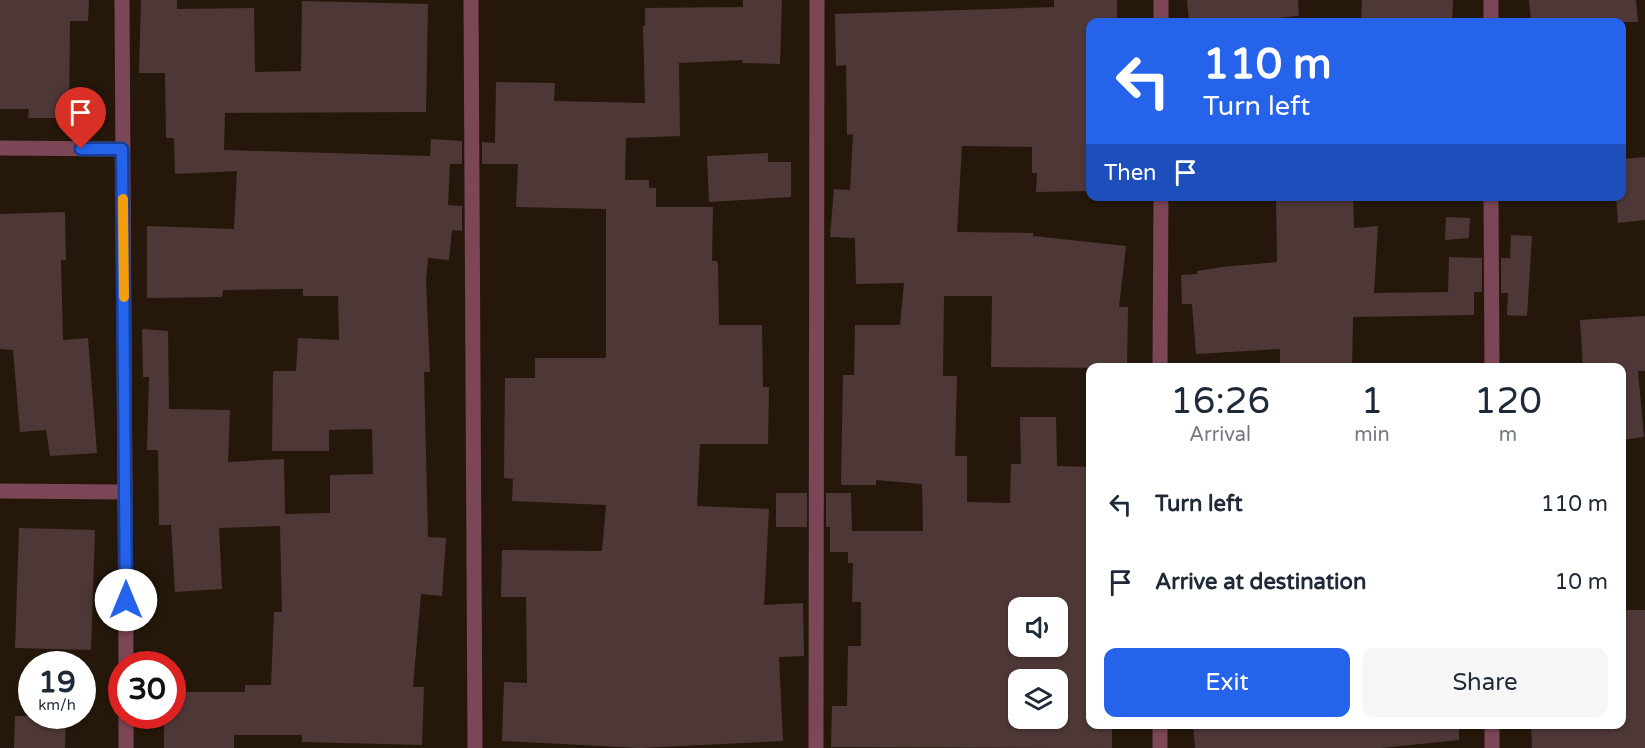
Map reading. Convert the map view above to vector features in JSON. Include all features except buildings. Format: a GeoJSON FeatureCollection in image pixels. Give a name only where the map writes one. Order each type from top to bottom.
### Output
{"type":"FeatureCollection","features":[{"type":"Feature","properties":{"kind":"street"},"geometry":{"type":"LineString","coordinates":[[122,0],[126,651]]}},
{"type":"Feature","properties":{"kind":"street"},"geometry":{"type":"LineString","coordinates":[[471,0],[475,748]]}},
{"type":"Feature","properties":{"kind":"street"},"geometry":{"type":"LineString","coordinates":[[816,748],[817,0]]}},
{"type":"Feature","properties":{"kind":"street"},"geometry":{"type":"LineString","coordinates":[[1161,0],[1161,18]]}},
{"type":"Feature","properties":{"kind":"street"},"geometry":{"type":"LineString","coordinates":[[1491,0],[1491,18]]}},
{"type":"Feature","properties":{"kind":"street"},"geometry":{"type":"LineString","coordinates":[[0,148],[122,149]]}},
{"type":"Feature","properties":{"kind":"street"},"geometry":{"type":"LineString","coordinates":[[1160,363],[1161,201]]}},
{"type":"Feature","properties":{"kind":"street"},"geometry":{"type":"LineString","coordinates":[[1491,201],[1492,363]]}},
{"type":"Feature","properties":{"kind":"street"},"geometry":{"type":"LineString","coordinates":[[0,492],[125,492]]}},
{"type":"Feature","properties":{"kind":"street"},"geometry":{"type":"LineString","coordinates":[[126,729],[126,748]]}},
{"type":"Feature","properties":{"kind":"street"},"geometry":{"type":"LineString","coordinates":[[1160,729],[1160,748]]}},
{"type":"Feature","properties":{"kind":"street"},"geometry":{"type":"LineString","coordinates":[[1492,729],[1492,748]]}},
{"type":"Feature","properties":{"kind":"slow traffic"},"geometry":{"type":"LineString","coordinates":[[123,199],[124,297]]}},
{"type":"Feature","properties":{"kind":"route"},"geometry":{"type":"LineString","coordinates":[[81,149],[122,149],[126,600]]}}]}
